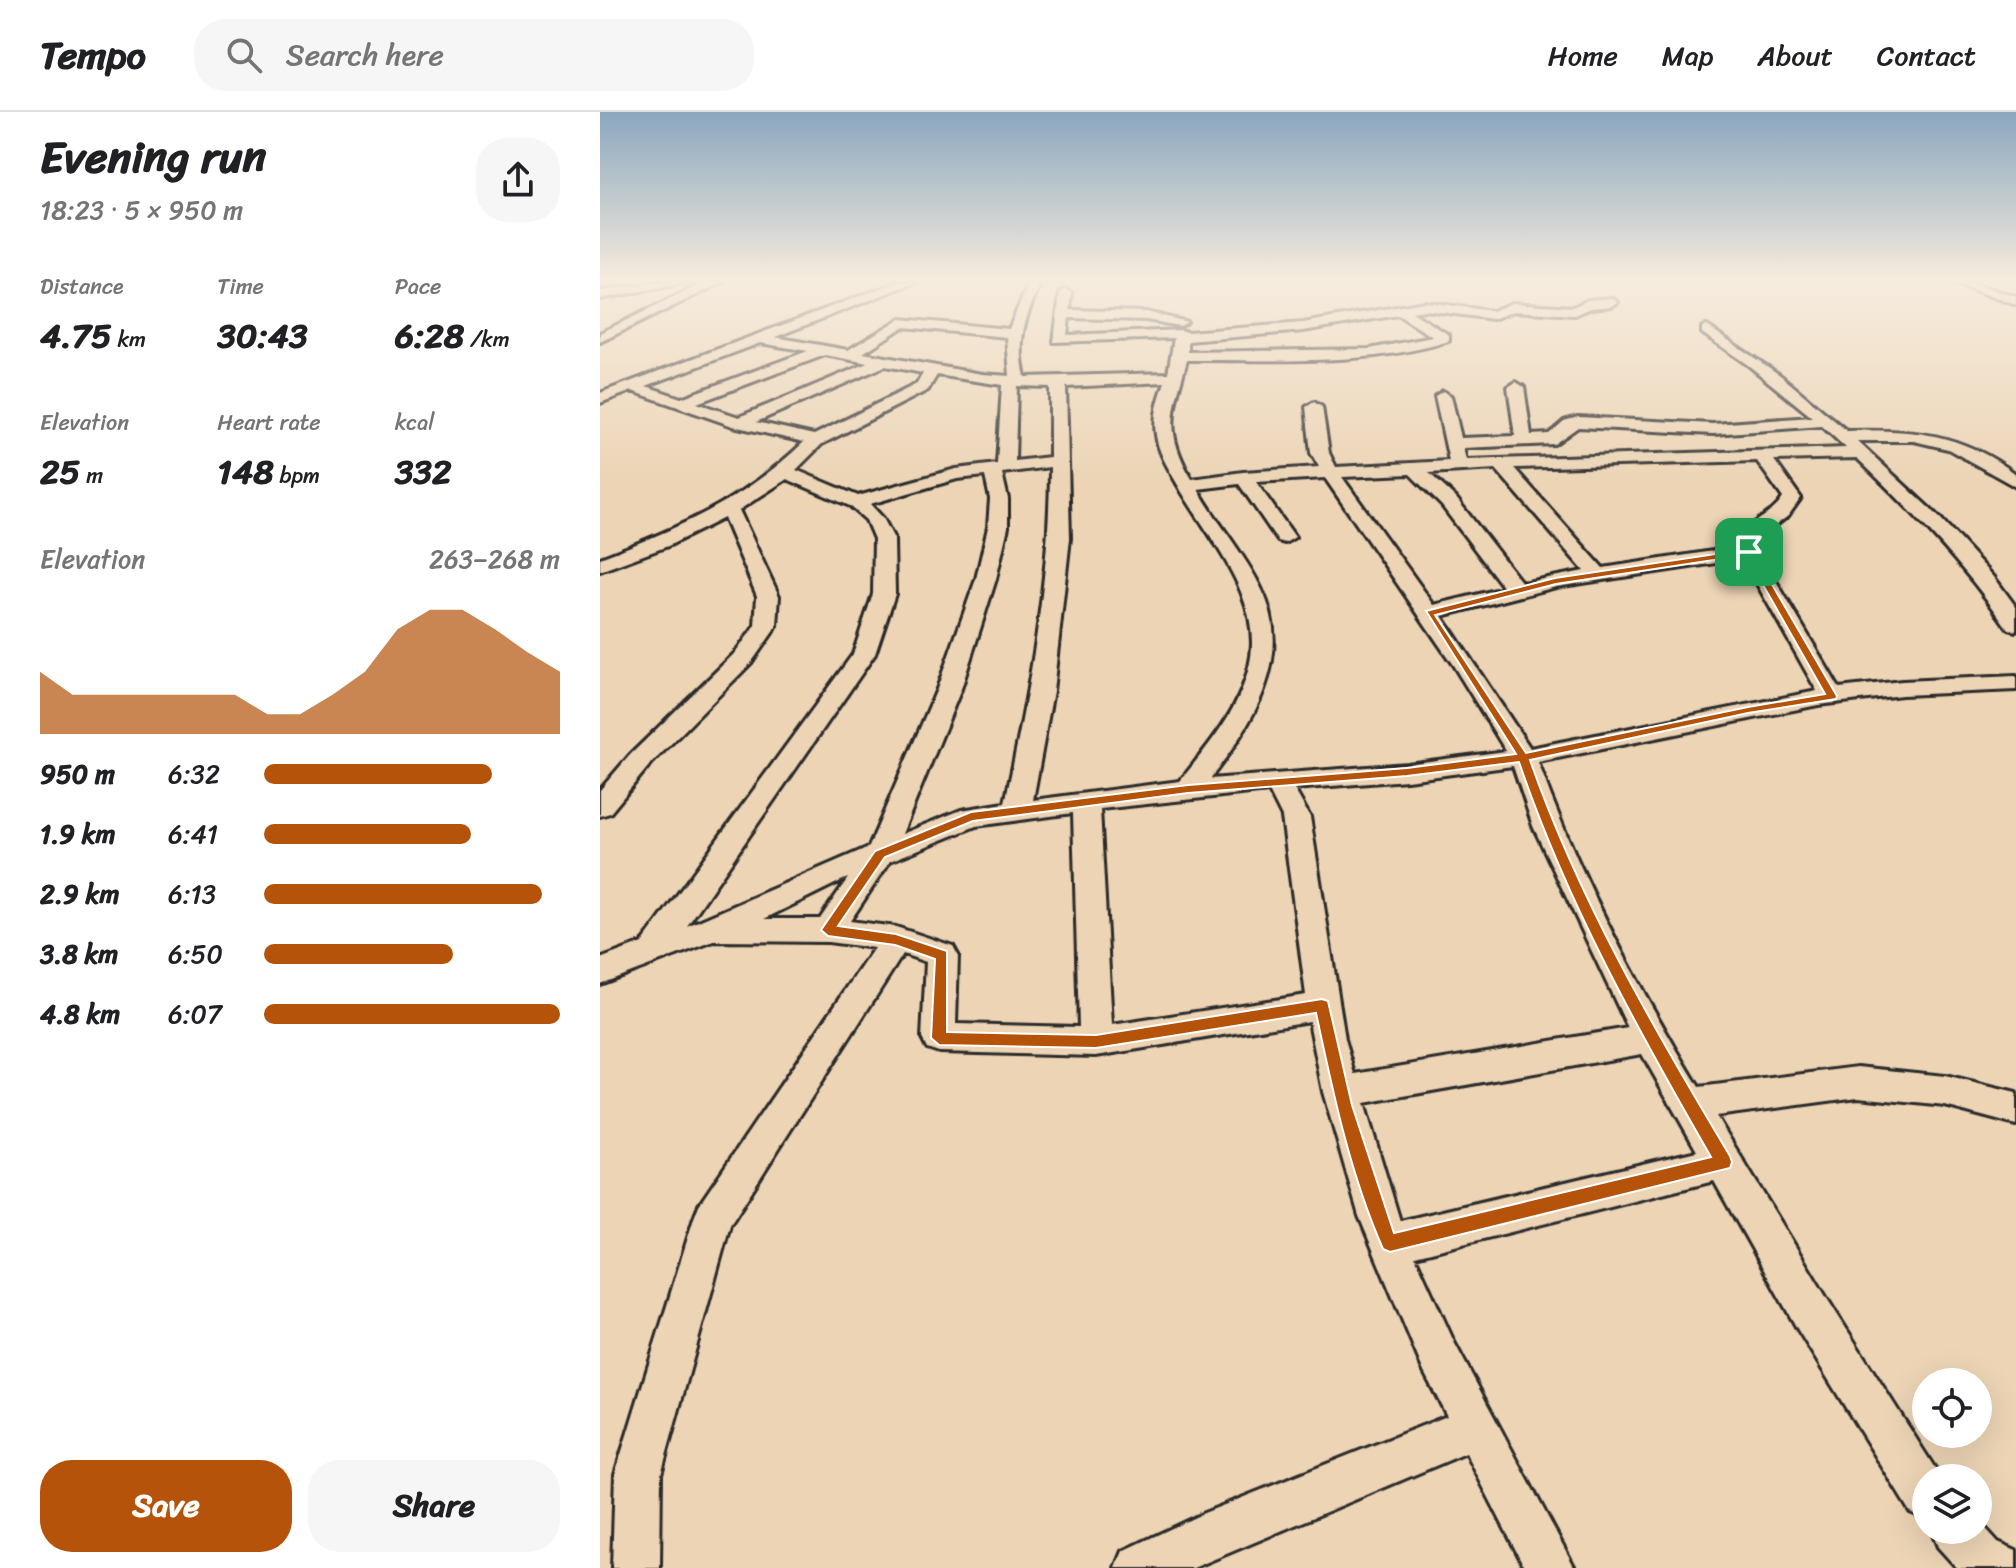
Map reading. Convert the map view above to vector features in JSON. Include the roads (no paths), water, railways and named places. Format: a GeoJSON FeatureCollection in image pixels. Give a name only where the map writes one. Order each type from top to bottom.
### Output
{"type":"FeatureCollection","features":[{"type":"Feature","properties":{"kind":"street"},"geometry":{"type":"LineString","coordinates":[[600,398],[726,350]]}},
{"type":"Feature","properties":{"kind":"street"},"geometry":{"type":"LineString","coordinates":[[680,404],[823,350],[1015,382],[1173,377]]}},
{"type":"Feature","properties":{"kind":"street"},"geometry":{"type":"LineString","coordinates":[[850,355],[858,350]]}},
{"type":"Feature","properties":{"kind":"street"},"geometry":{"type":"LineString","coordinates":[[828,930],[880,854],[949,689],[986,579],[998,527],[999,468],[1015,382],[1011,350]]}},
{"type":"Feature","properties":{"kind":"street"},"geometry":{"type":"LineString","coordinates":[[1179,350],[1164,433],[1201,512],[1252,591],[1261,611],[1265,635],[1261,669],[1252,694],[1221,749],[1188,789]]}},
{"type":"Feature","properties":{"kind":"street"},"geometry":{"type":"LineString","coordinates":[[1296,350],[1355,354],[1387,350]]}},
{"type":"Feature","properties":{"kind":"street"},"geometry":{"type":"LineString","coordinates":[[1348,350],[1355,354]]}},
{"type":"Feature","properties":{"kind":"street"},"geometry":{"type":"LineString","coordinates":[[1737,350],[1775,375],[1948,534],[2001,600],[2016,624]]}},
{"type":"Feature","properties":{"kind":"street"},"geometry":{"type":"LineString","coordinates":[[739,423],[883,361]]}},
{"type":"Feature","properties":{"kind":"street"},"geometry":{"type":"LineString","coordinates":[[600,565],[661,542],[729,508],[784,471],[816,440],[923,387],[932,370]]}},
{"type":"Feature","properties":{"kind":"street"},"geometry":{"type":"LineString","coordinates":[[1017,811],[1041,691],[1060,538],[1058,383]]}},
{"type":"Feature","properties":{"kind":"street"},"geometry":{"type":"LineString","coordinates":[[631,386],[739,423],[816,440]]}},
{"type":"Feature","properties":{"kind":"street"},"geometry":{"type":"LineString","coordinates":[[1516,387],[1524,441]]}},
{"type":"Feature","properties":{"kind":"street"},"geometry":{"type":"LineString","coordinates":[[1443,396],[1459,466]]}},
{"type":"Feature","properties":{"kind":"street"},"geometry":{"type":"LineString","coordinates":[[1314,407],[1320,453],[1330,472],[1429,613],[1523,757],[1547,826],[1652,1038],[1813,1315],[1912,1474]]}},
{"type":"Feature","properties":{"kind":"street"},"geometry":{"type":"LineString","coordinates":[[1454,443],[1554,439],[1570,424],[1578,422],[1713,429],[1826,421]]}},
{"type":"Feature","properties":{"kind":"street"},"geometry":{"type":"LineString","coordinates":[[1842,436],[1912,435],[1944,441],[1980,456],[2016,482]]}},
{"type":"Feature","properties":{"kind":"street"},"geometry":{"type":"LineString","coordinates":[[1187,485],[1243,477],[1413,467],[1635,457],[1862,453]]}},
{"type":"Feature","properties":{"kind":"street"},"geometry":{"type":"LineString","coordinates":[[1763,457],[1792,498],[1789,506],[1754,530],[1747,542],[1749,552],[1832,696]]}},
{"type":"Feature","properties":{"kind":"street"},"geometry":{"type":"LineString","coordinates":[[857,502],[956,474],[1059,461]]}},
{"type":"Feature","properties":{"kind":"street"},"geometry":{"type":"LineString","coordinates":[[1501,464],[1597,573]]}},
{"type":"Feature","properties":{"kind":"street"},"geometry":{"type":"LineString","coordinates":[[1413,467],[1449,502],[1517,591]]}},
{"type":"Feature","properties":{"kind":"street"},"geometry":{"type":"LineString","coordinates":[[652,953],[864,654],[884,594],[884,539],[874,518],[857,502],[784,471]]}},
{"type":"Feature","properties":{"kind":"street"},"geometry":{"type":"LineString","coordinates":[[1243,477],[1285,537]]}},
{"type":"Feature","properties":{"kind":"street"},"geometry":{"type":"LineString","coordinates":[[600,807],[639,761],[743,658],[766,626],[768,596],[729,508]]}},
{"type":"Feature","properties":{"kind":"street"},"geometry":{"type":"LineString","coordinates":[[1429,613],[1597,573],[1749,552]]}},
{"type":"Feature","properties":{"kind":"street"},"geometry":{"type":"LineString","coordinates":[[600,972],[708,931],[971,817],[1188,789],[1407,772],[1523,757],[1748,710],[1832,696],[1902,688],[2016,683]]}},
{"type":"Feature","properties":{"kind":"street"},"geometry":{"type":"LineString","coordinates":[[1277,782],[1296,817],[1301,838],[1322,1006],[1341,1092],[1378,1216],[1439,1357],[1551,1568]]}},
{"type":"Feature","properties":{"kind":"street"},"geometry":{"type":"LineString","coordinates":[[1086,803],[1096,1042]]}},
{"type":"Feature","properties":{"kind":"street"},"geometry":{"type":"LineString","coordinates":[[708,931],[828,930],[896,939],[942,955],[939,1038],[1096,1042],[1322,1006]]}},
{"type":"Feature","properties":{"kind":"street"},"geometry":{"type":"LineString","coordinates":[[636,1568],[638,1474],[713,1218],[896,939]]}},
{"type":"Feature","properties":{"kind":"street"},"geometry":{"type":"LineString","coordinates":[[1341,1092],[1652,1038]]}},
{"type":"Feature","properties":{"kind":"street"},"geometry":{"type":"LineString","coordinates":[[1690,1104],[1858,1082],[1945,1091],[2016,1109]]}},
{"type":"Feature","properties":{"kind":"street"},"geometry":{"type":"LineString","coordinates":[[1390,1243],[1724,1162]]}},
{"type":"Feature","properties":{"kind":"street"},"geometry":{"type":"LineString","coordinates":[[1140,1568],[1221,1530],[1475,1427]]}},
{"type":"Feature","properties":{"kind":"street"},"geometry":{"type":"LineString","coordinates":[[1968,1544],[1981,1559],[2000,1568]]}}]}
